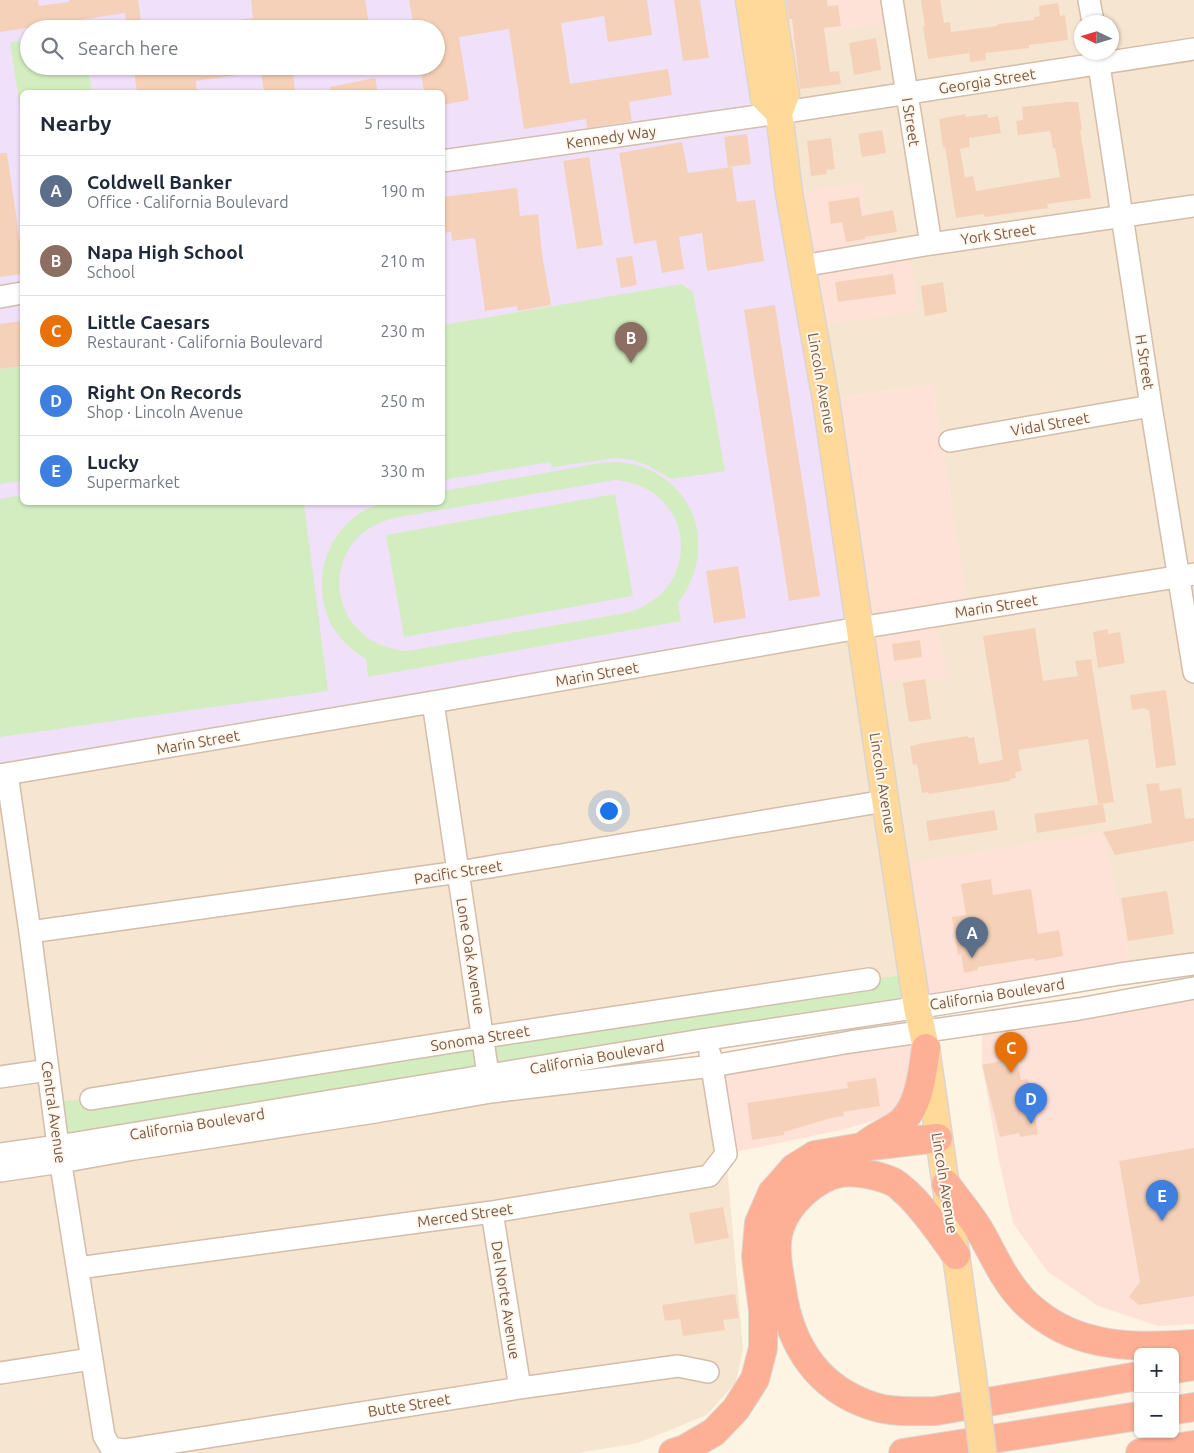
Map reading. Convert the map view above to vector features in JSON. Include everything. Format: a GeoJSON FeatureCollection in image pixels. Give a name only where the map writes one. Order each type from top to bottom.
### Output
{"type":"FeatureCollection","features":[{"type":"Feature","properties":{"kind":"highway"},"geometry":{"type":"LineString","coordinates":[[862,1147],[876,1136],[897,1125],[910,1110],[920,1089],[922,1029]]}},
{"type":"Feature","properties":{"kind":"highway"},"geometry":{"type":"LineString","coordinates":[[674,1453],[685,1449],[714,1432],[736,1409],[755,1379],[763,1348],[763,1310],[756,1257],[759,1223],[772,1193],[794,1168],[815,1155],[938,1138]]}},
{"type":"Feature","properties":{"kind":"highway"},"geometry":{"type":"LineString","coordinates":[[956,1255],[918,1203],[896,1184],[869,1174],[841,1173],[816,1182],[794,1202],[780,1226],[776,1254],[785,1312],[798,1345],[818,1374],[845,1394],[873,1406],[904,1412],[936,1411],[1134,1377]]}},
{"type":"Feature","properties":{"kind":"highway"},"geometry":{"type":"LineString","coordinates":[[946,1184],[980,1231],[998,1267],[1021,1299],[1048,1322],[1078,1336],[1116,1345],[1154,1347],[1194,1344]]}},
{"type":"Feature","properties":{"kind":"highway"},"geometry":{"type":"LineString","coordinates":[[1179,1368],[1194,1366]]}},
{"type":"Feature","properties":{"kind":"highway"},"geometry":{"type":"LineString","coordinates":[[1179,1409],[1194,1407]]}},
{"type":"Feature","properties":{"kind":"highway"},"geometry":{"type":"LineString","coordinates":[[903,1453],[1134,1417]]}},
{"type":"Feature","properties":{"kind":"highway"},"geometry":{"type":"LineString","coordinates":[[1140,1453],[1194,1444]]}},
{"type":"Feature","properties":{"kind":"main road"},"geometry":{"type":"LineString","coordinates":[[749,0],[764,98],[779,113]]}},
{"type":"Feature","properties":{"kind":"main road","name":"Lincoln Avenue"},"geometry":{"type":"LineString","coordinates":[[771,0],[786,95],[779,113],[789,193],[826,400],[885,801],[946,1184],[983,1453]]}},
{"type":"Feature","properties":{"kind":"street","name":"I Street"},"geometry":{"type":"LineString","coordinates":[[892,0],[932,244]]}},
{"type":"Feature","properties":{"kind":"street"},"geometry":{"type":"LineString","coordinates":[[1089,0],[1092,15]]}},
{"type":"Feature","properties":{"kind":"street","name":"Georgia Street"},"geometry":{"type":"LineString","coordinates":[[1119,56],[1194,48]]}},
{"type":"Feature","properties":{"kind":"street","name":"Georgia Street"},"geometry":{"type":"LineString","coordinates":[[779,113],[907,93],[1087,60]]}},
{"type":"Feature","properties":{"kind":"street","name":"H Street"},"geometry":{"type":"LineString","coordinates":[[1098,60],[1151,406],[1187,576],[1194,672]]}},
{"type":"Feature","properties":{"kind":"street","name":"Kennedy Way"},"geometry":{"type":"LineString","coordinates":[[445,161],[779,113]]}},
{"type":"Feature","properties":{"kind":"street","name":"York Street"},"geometry":{"type":"LineString","coordinates":[[802,266],[932,244],[1194,206]]}},
{"type":"Feature","properties":{"kind":"street"},"geometry":{"type":"LineString","coordinates":[[0,297],[20,293]]}},
{"type":"Feature","properties":{"kind":"street","name":"Vidal Street"},"geometry":{"type":"LineString","coordinates":[[950,441],[1151,406]]}},
{"type":"Feature","properties":{"kind":"street","name":"Marin Street"},"geometry":{"type":"LineString","coordinates":[[3,775],[859,628],[1187,576]]}},
{"type":"Feature","properties":{"kind":"street","name":"Lone Oak Avenue"},"geometry":{"type":"LineString","coordinates":[[433,702],[490,1084]]}},
{"type":"Feature","properties":{"kind":"street","name":"Central Avenue"},"geometry":{"type":"LineString","coordinates":[[3,775],[30,932],[48,1070],[91,1359],[104,1436],[111,1448]]}},
{"type":"Feature","properties":{"kind":"street","name":"Pacific Street"},"geometry":{"type":"LineString","coordinates":[[30,932],[459,872],[885,801]]}},
{"type":"Feature","properties":{"kind":"street","name":"California Boulevard"},"geometry":{"type":"LineString","coordinates":[[0,1171],[60,1154],[490,1084],[708,1039],[922,1029],[1120,974],[1194,964]]}},
{"type":"Feature","properties":{"kind":"street","name":"Sonoma Street"},"geometry":{"type":"LineString","coordinates":[[91,1099],[869,979]]}},
{"type":"Feature","properties":{"kind":"street","name":"California Boulevard"},"geometry":{"type":"LineString","coordinates":[[490,1084],[712,1066],[922,1029],[1079,1009],[1194,988]]}},
{"type":"Feature","properties":{"kind":"street","name":"Merced Street"},"geometry":{"type":"LineString","coordinates":[[78,1268],[492,1212],[709,1176],[726,1154],[708,1039]]}},
{"type":"Feature","properties":{"kind":"street"},"geometry":{"type":"LineString","coordinates":[[0,1078],[48,1070]]}},
{"type":"Feature","properties":{"kind":"street","name":"California Boulevard"},"geometry":{"type":"LineString","coordinates":[[0,1154],[60,1154]]}},
{"type":"Feature","properties":{"kind":"street","name":"Del Norte Avenue"},"geometry":{"type":"LineString","coordinates":[[492,1212],[520,1388]]}},
{"type":"Feature","properties":{"kind":"street"},"geometry":{"type":"LineString","coordinates":[[0,1373],[91,1359]]}},
{"type":"Feature","properties":{"kind":"street","name":"Butte Street"},"geometry":{"type":"LineString","coordinates":[[111,1448],[124,1450],[520,1388],[678,1366],[708,1372]]}},
{"type":"Feature","properties":{"kind":"shaded area"},"geometry":{"type":"Polygon","coordinates":[[[0,0],[749,0],[859,628],[0,775],[0,0]]]}},
{"type":"Feature","properties":{"kind":"shaded area"},"geometry":{"type":"Polygon","coordinates":[[[771,0],[892,0],[896,23],[777,38],[771,0]]]}},
{"type":"Feature","properties":{"kind":"shaded area"},"geometry":{"type":"Polygon","coordinates":[[[892,0],[1194,0],[1194,964],[913,974],[869,979],[58,1146],[0,1154],[0,775],[859,628],[947,677],[933,616],[933,384],[826,400],[812,326],[871,254],[789,193],[777,38],[892,0]]]}},
{"type":"Feature","properties":{"kind":"shaded area"},"geometry":{"type":"Polygon","coordinates":[[[862,183],[871,254],[910,247],[917,312],[812,326],[789,193],[862,183]]]}},
{"type":"Feature","properties":{"kind":"shaded area"},"geometry":{"type":"Polygon","coordinates":[[[933,384],[968,611],[934,616],[948,677],[868,683],[826,400],[933,384]]]}},
{"type":"Feature","properties":{"kind":"shaded area"},"geometry":{"type":"Polygon","coordinates":[[[1103,832],[1133,972],[917,1007],[896,865],[1103,832]]]}},
{"type":"Feature","properties":{"kind":"shaded area"},"geometry":{"type":"Polygon","coordinates":[[[1194,988],[1194,1324],[1158,1326],[1098,1306],[1047,1271],[1013,1223],[998,1156],[982,1065],[982,1023],[1194,988]]]}},
{"type":"Feature","properties":{"kind":"shaded area"},"geometry":{"type":"Polygon","coordinates":[[[922,1031],[911,1110],[841,1130],[726,1154],[712,1066],[922,1031]]]}},
{"type":"Feature","properties":{"kind":"shaded area"},"geometry":{"type":"Polygon","coordinates":[[[712,1066],[726,1154],[743,1349],[736,1382],[707,1415],[638,1443],[578,1453],[0,1453],[0,1171],[712,1066]]]}},
{"type":"Feature","properties":{"kind":"green space"},"geometry":{"type":"Polygon","coordinates":[[[20,41],[20,75],[89,75],[92,90],[20,90],[20,107],[10,42],[20,41]]]}},
{"type":"Feature","properties":{"kind":"green space"},"geometry":{"type":"Polygon","coordinates":[[[682,284],[693,292],[725,471],[671,479],[649,466],[633,460],[616,458],[552,467],[550,462],[445,480],[445,325],[682,284]]]}},
{"type":"Feature","properties":{"kind":"green space"},"geometry":{"type":"Polygon","coordinates":[[[20,366],[20,481],[0,484],[0,369],[20,366]]]}},
{"type":"Feature","properties":{"kind":"green space"},"geometry":{"type":"Polygon","coordinates":[[[615,462],[645,468],[664,478],[679,492],[690,508],[696,526],[698,546],[696,565],[689,585],[678,603],[681,621],[368,677],[366,659],[355,652],[338,635],[331,624],[324,606],[323,570],[328,553],[336,537],[347,523],[361,512],[376,505],[445,505],[445,491],[600,463],[615,462]],[[615,480],[394,518],[368,529],[351,546],[342,567],[340,589],[346,611],[359,630],[379,644],[407,651],[626,613],[652,602],[669,584],[679,564],[681,541],[675,520],[662,501],[642,487],[615,480]]]}},
{"type":"Feature","properties":{"kind":"green space"},"geometry":{"type":"Polygon","coordinates":[[[615,494],[633,596],[404,637],[386,535],[615,494]]]}},
{"type":"Feature","properties":{"kind":"green space"},"geometry":{"type":"Polygon","coordinates":[[[20,495],[20,505],[304,505],[328,691],[0,737],[0,499],[20,495]]]}},
{"type":"Feature","properties":{"kind":"green space"},"geometry":{"type":"Polygon","coordinates":[[[913,974],[917,1007],[58,1146],[52,1102],[91,1099],[869,979],[913,974]]]}},
{"type":"Feature","properties":{"kind":"building"},"geometry":{"type":"Polygon","coordinates":[[[0,0],[38,0],[39,6],[69,2],[69,0],[138,0],[141,20],[126,20],[125,13],[79,20],[20,20],[20,29],[0,32],[0,0]]]}},
{"type":"Feature","properties":{"kind":"building"},"geometry":{"type":"Polygon","coordinates":[[[251,0],[365,0],[368,20],[240,20],[253,18],[251,0]]]}},
{"type":"Feature","properties":{"kind":"building"},"geometry":{"type":"Polygon","coordinates":[[[409,0],[647,0],[652,35],[608,42],[604,16],[561,23],[570,84],[668,69],[672,95],[629,102],[632,121],[587,128],[586,119],[524,129],[509,29],[459,37],[469,100],[445,104],[445,90],[424,90],[421,75],[445,75],[445,20],[412,20],[409,0]]]}},
{"type":"Feature","properties":{"kind":"building"},"geometry":{"type":"Polygon","coordinates":[[[674,0],[700,0],[709,58],[683,61],[674,0]]]}},
{"type":"Feature","properties":{"kind":"building"},"geometry":{"type":"Polygon","coordinates":[[[786,0],[827,0],[828,6],[838,5],[841,26],[824,28],[830,72],[839,71],[841,84],[800,89],[792,19],[789,19],[786,0]]]}},
{"type":"Feature","properties":{"kind":"building"},"geometry":{"type":"Polygon","coordinates":[[[921,0],[940,0],[944,23],[950,22],[951,32],[1034,20],[1034,17],[1040,16],[1039,6],[1058,3],[1060,16],[1065,15],[1068,40],[1029,45],[1029,48],[985,53],[986,60],[970,62],[969,53],[928,59],[921,0]]]}},
{"type":"Feature","properties":{"kind":"building"},"geometry":{"type":"Polygon","coordinates":[[[876,38],[881,70],[854,75],[849,43],[876,38]]]}},
{"type":"Feature","properties":{"kind":"building"},"geometry":{"type":"Polygon","coordinates":[[[134,75],[238,75],[196,81],[197,90],[137,90],[134,75]]]}},
{"type":"Feature","properties":{"kind":"building"},"geometry":{"type":"Polygon","coordinates":[[[261,75],[293,75],[295,90],[264,90],[261,75]]]}},
{"type":"Feature","properties":{"kind":"building"},"geometry":{"type":"Polygon","coordinates":[[[375,78],[378,90],[330,90],[330,87],[375,78]]]}},
{"type":"Feature","properties":{"kind":"building"},"geometry":{"type":"Polygon","coordinates":[[[1078,102],[1082,130],[1080,130],[1091,198],[1047,204],[1048,208],[985,217],[984,214],[956,218],[939,119],[965,114],[966,117],[987,114],[988,118],[998,116],[1001,133],[969,138],[970,147],[960,149],[965,178],[973,176],[976,191],[1060,177],[1050,131],[1018,135],[1016,121],[1023,120],[1022,107],[1078,102]]]}},
{"type":"Feature","properties":{"kind":"building"},"geometry":{"type":"Polygon","coordinates":[[[882,130],[886,153],[862,157],[858,134],[882,130]]]}},
{"type":"Feature","properties":{"kind":"building"},"geometry":{"type":"Polygon","coordinates":[[[747,134],[751,164],[728,167],[724,137],[747,134]]]}},
{"type":"Feature","properties":{"kind":"building"},"geometry":{"type":"Polygon","coordinates":[[[831,138],[835,169],[826,170],[827,174],[811,176],[807,141],[831,138]]]}},
{"type":"Feature","properties":{"kind":"building"},"geometry":{"type":"Polygon","coordinates":[[[682,142],[688,173],[732,167],[737,202],[755,200],[764,261],[707,271],[702,233],[679,237],[684,269],[662,273],[656,240],[634,244],[619,153],[682,142]]]}},
{"type":"Feature","properties":{"kind":"building"},"geometry":{"type":"Polygon","coordinates":[[[0,153],[7,153],[20,242],[20,274],[0,277],[0,153]]]}},
{"type":"Feature","properties":{"kind":"building"},"geometry":{"type":"Polygon","coordinates":[[[589,157],[603,245],[577,249],[563,161],[589,157]]]}},
{"type":"Feature","properties":{"kind":"building"},"geometry":{"type":"Polygon","coordinates":[[[517,188],[520,216],[538,214],[542,254],[551,305],[518,311],[517,306],[485,311],[475,238],[452,241],[451,232],[445,233],[445,197],[517,188]]]}},
{"type":"Feature","properties":{"kind":"building"},"geometry":{"type":"Polygon","coordinates":[[[859,197],[862,216],[893,210],[897,232],[846,242],[842,222],[831,224],[828,202],[859,197]]]}},
{"type":"Feature","properties":{"kind":"building"},"geometry":{"type":"Polygon","coordinates":[[[632,256],[637,285],[621,288],[616,258],[632,256]]]}},
{"type":"Feature","properties":{"kind":"building"},"geometry":{"type":"Polygon","coordinates":[[[893,274],[896,294],[838,302],[835,282],[893,274]]]}},
{"type":"Feature","properties":{"kind":"building"},"geometry":{"type":"Polygon","coordinates":[[[943,282],[947,312],[925,316],[921,286],[943,282]]]}},
{"type":"Feature","properties":{"kind":"building"},"geometry":{"type":"Polygon","coordinates":[[[775,305],[820,596],[789,601],[744,310],[775,305]]]}},
{"type":"Feature","properties":{"kind":"building"},"geometry":{"type":"Polygon","coordinates":[[[20,321],[20,366],[0,369],[0,324],[20,321]]]}},
{"type":"Feature","properties":{"kind":"building"},"geometry":{"type":"Polygon","coordinates":[[[738,566],[746,618],[714,623],[706,571],[738,566]]]}},
{"type":"Feature","properties":{"kind":"building"},"geometry":{"type":"Polygon","coordinates":[[[1035,628],[1043,681],[1078,676],[1075,661],[1091,659],[1114,802],[1098,804],[1088,739],[1018,750],[1022,771],[1015,772],[1016,778],[1010,779],[1010,781],[929,794],[928,792],[922,793],[917,764],[913,765],[910,746],[968,736],[968,738],[974,737],[979,764],[1003,760],[983,636],[1035,628]]]}},
{"type":"Feature","properties":{"kind":"building"},"geometry":{"type":"Polygon","coordinates":[[[1108,629],[1108,634],[1120,632],[1125,663],[1098,668],[1093,632],[1108,629]]]}},
{"type":"Feature","properties":{"kind":"building"},"geometry":{"type":"Polygon","coordinates":[[[920,640],[922,657],[894,661],[892,644],[920,640]]]}},
{"type":"Feature","properties":{"kind":"building"},"geometry":{"type":"Polygon","coordinates":[[[925,679],[931,719],[909,722],[903,683],[925,679]]]}},
{"type":"Feature","properties":{"kind":"building"},"geometry":{"type":"Polygon","coordinates":[[[1166,690],[1176,765],[1156,768],[1149,710],[1145,708],[1132,710],[1130,695],[1166,690]]]}},
{"type":"Feature","properties":{"kind":"building"},"geometry":{"type":"Polygon","coordinates":[[[1159,783],[1160,791],[1181,788],[1185,819],[1194,818],[1194,841],[1115,855],[1103,832],[1152,823],[1146,784],[1159,783]]]}},
{"type":"Feature","properties":{"kind":"building"},"geometry":{"type":"Polygon","coordinates":[[[1103,804],[1106,822],[1037,833],[1034,814],[1103,804]]]}},
{"type":"Feature","properties":{"kind":"building"},"geometry":{"type":"Polygon","coordinates":[[[994,810],[998,830],[929,841],[926,821],[994,810]]]}},
{"type":"Feature","properties":{"kind":"building"},"geometry":{"type":"Polygon","coordinates":[[[991,879],[993,895],[1031,889],[1038,934],[1059,930],[1063,956],[1035,961],[1035,958],[978,967],[978,970],[964,973],[961,954],[958,955],[952,917],[966,915],[961,884],[991,879]]]}},
{"type":"Feature","properties":{"kind":"building"},"geometry":{"type":"Polygon","coordinates":[[[1167,891],[1174,934],[1128,941],[1121,898],[1167,891]]]}},
{"type":"Feature","properties":{"kind":"building"},"geometry":{"type":"Polygon","coordinates":[[[1017,1058],[1021,1080],[1028,1079],[1038,1134],[1020,1137],[1019,1133],[1000,1137],[982,1065],[1017,1058]]]}},
{"type":"Feature","properties":{"kind":"building"},"geometry":{"type":"Polygon","coordinates":[[[876,1078],[880,1106],[843,1112],[844,1116],[784,1132],[784,1135],[752,1140],[747,1103],[848,1088],[847,1082],[876,1078]]]}},
{"type":"Feature","properties":{"kind":"building"},"geometry":{"type":"Polygon","coordinates":[[[1194,1148],[1194,1296],[1139,1305],[1129,1297],[1140,1282],[1119,1161],[1194,1148]]]}},
{"type":"Feature","properties":{"kind":"building"},"geometry":{"type":"Polygon","coordinates":[[[723,1207],[729,1238],[695,1244],[689,1213],[723,1207]]]}},
{"type":"Feature","properties":{"kind":"building"},"geometry":{"type":"Polygon","coordinates":[[[735,1294],[739,1318],[723,1320],[725,1330],[683,1336],[680,1319],[665,1321],[662,1305],[735,1294]]]}},
{"type":"Feature","properties":{"kind":"place","name":"Napa High School"},"geometry":{"type":"Point","coordinates":[631,363]}},
{"type":"Feature","properties":{"kind":"place","name":"Coldwell Banker"},"geometry":{"type":"Point","coordinates":[972,958]}},
{"type":"Feature","properties":{"kind":"place","name":"Little Caesars"},"geometry":{"type":"Point","coordinates":[1011,1073]}},
{"type":"Feature","properties":{"kind":"place","name":"Right On Records"},"geometry":{"type":"Point","coordinates":[1031,1124]}},
{"type":"Feature","properties":{"kind":"place","name":"Lucky"},"geometry":{"type":"Point","coordinates":[1162,1221]}}]}
